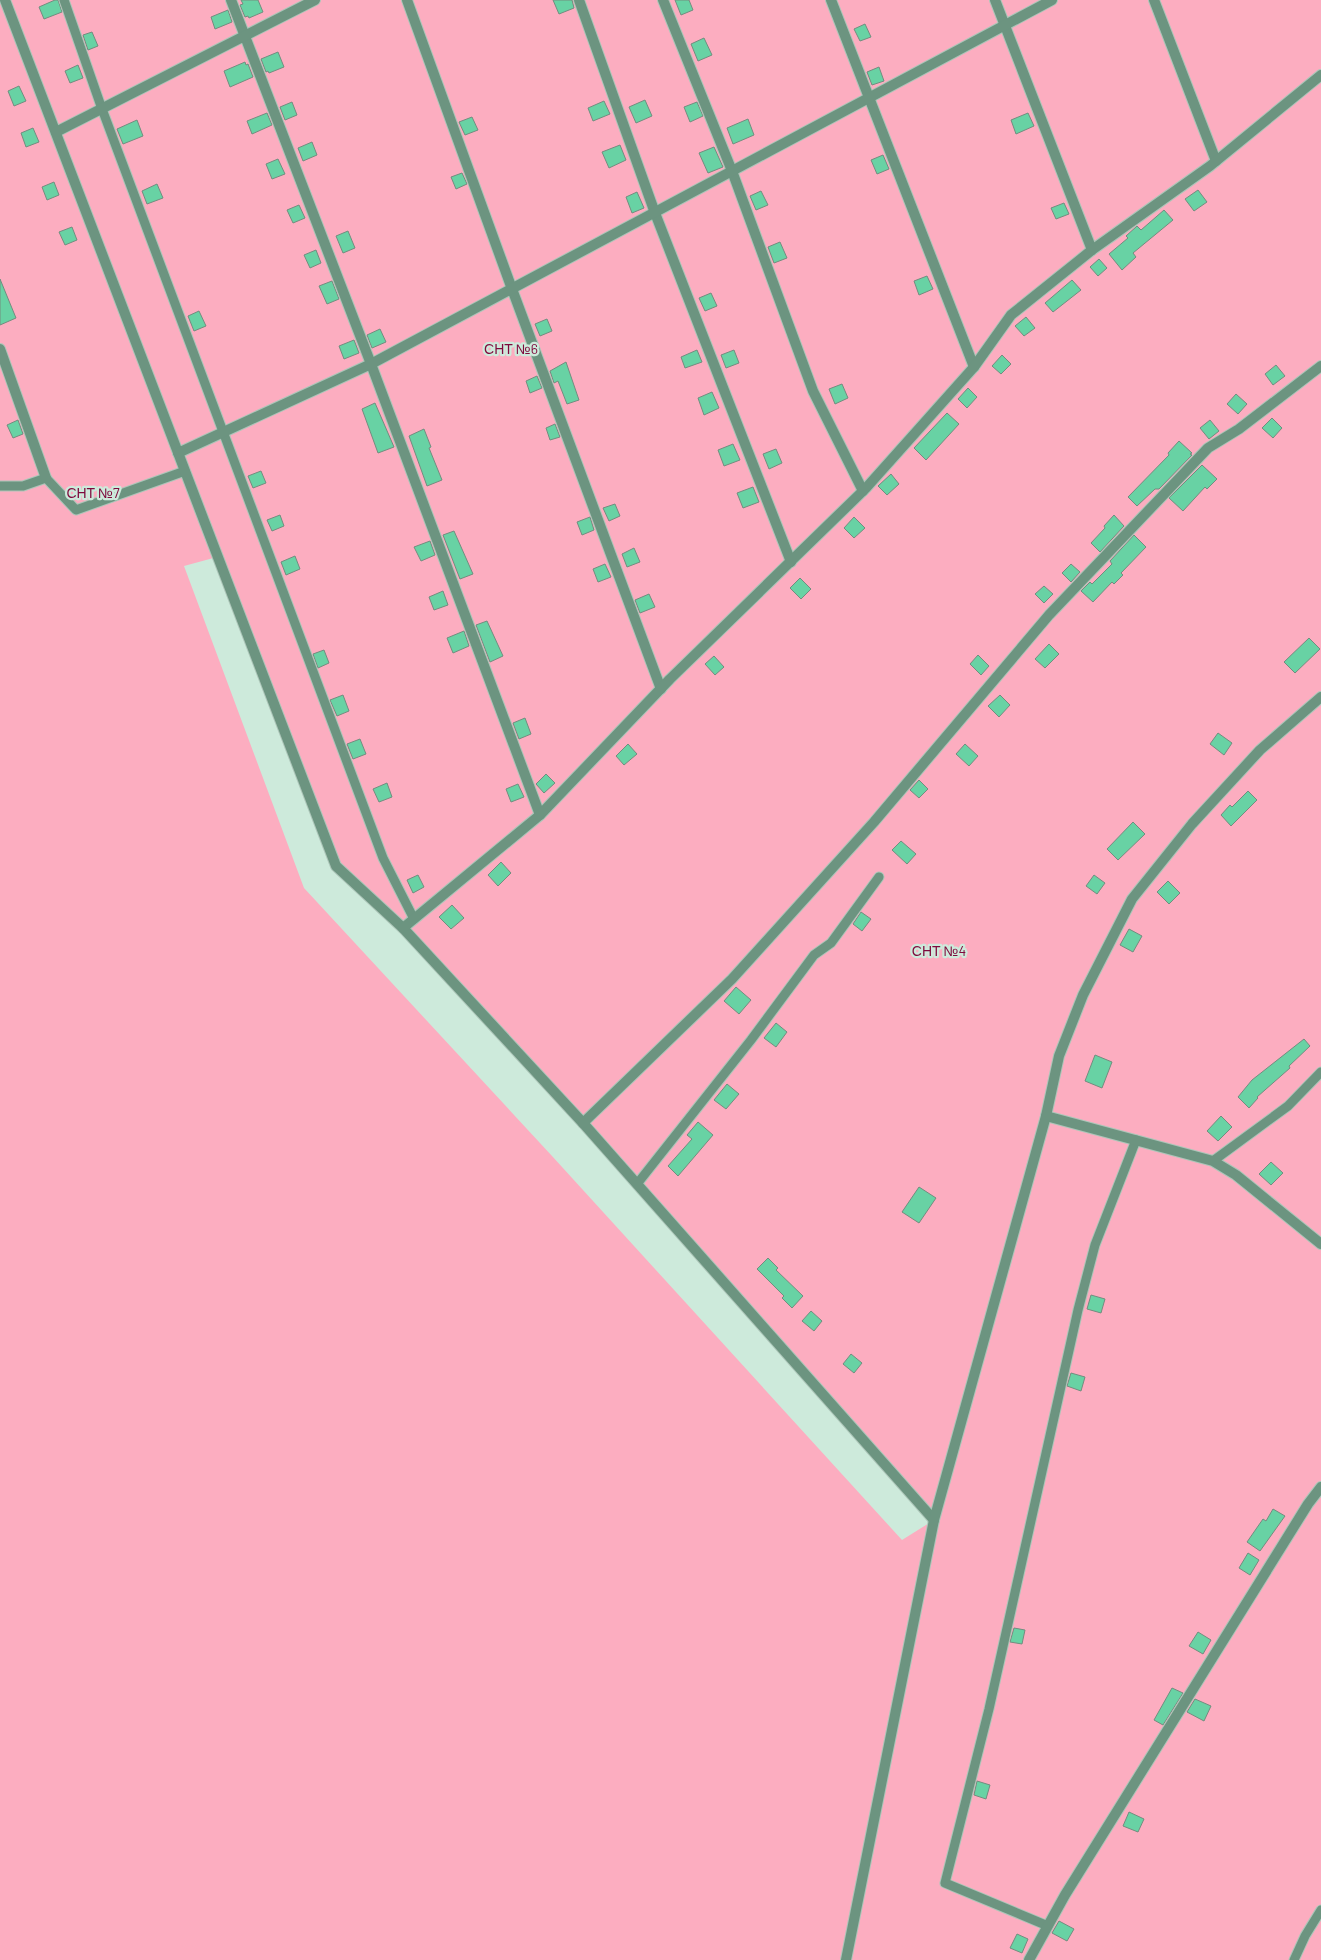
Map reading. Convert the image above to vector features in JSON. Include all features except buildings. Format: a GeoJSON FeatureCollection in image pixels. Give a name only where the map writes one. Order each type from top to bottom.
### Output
{"type":"FeatureCollection","features":[{"type":"Feature","properties":{"kind":"street"},"geometry":{"type":"LineString","coordinates":[[5,0],[336,866],[403,928],[583,1123],[934,1520]]}},
{"type":"Feature","properties":{"kind":"street"},"geometry":{"type":"LineString","coordinates":[[231,0],[372,364],[540,815]]}},
{"type":"Feature","properties":{"kind":"street"},"geometry":{"type":"LineString","coordinates":[[56,132],[315,0]]}},
{"type":"Feature","properties":{"kind":"street"},"geometry":{"type":"LineString","coordinates":[[407,0],[661,689]]}},
{"type":"Feature","properties":{"kind":"street"},"geometry":{"type":"LineString","coordinates":[[579,0],[655,213],[791,562]]}},
{"type":"Feature","properties":{"kind":"street"},"geometry":{"type":"LineString","coordinates":[[663,0],[732,171],[813,391],[863,491]]}},
{"type":"Feature","properties":{"kind":"street"},"geometry":{"type":"LineString","coordinates":[[832,0],[974,367]]}},
{"type":"Feature","properties":{"kind":"street"},"geometry":{"type":"LineString","coordinates":[[995,0],[1092,250]]}},
{"type":"Feature","properties":{"kind":"street"},"geometry":{"type":"LineString","coordinates":[[178,453],[372,364],[1052,0]]}},
{"type":"Feature","properties":{"kind":"street"},"geometry":{"type":"LineString","coordinates":[[1154,0],[1216,161]]}},
{"type":"Feature","properties":{"kind":"street"},"geometry":{"type":"LineString","coordinates":[[403,928],[540,815],[661,689],[863,491],[974,367],[1011,315],[1092,250],[1216,161],[1321,75]]}},
{"type":"Feature","properties":{"kind":"street"},"geometry":{"type":"LineString","coordinates":[[0,349],[46,478]]}},
{"type":"Feature","properties":{"kind":"street"},"geometry":{"type":"LineString","coordinates":[[583,1123],[732,979],[874,822],[1049,615],[1208,448],[1240,429],[1321,366]]}},
{"type":"Feature","properties":{"kind":"street"},"geometry":{"type":"LineString","coordinates":[[846,1960],[934,1520],[1046,1116],[1059,1056],[1083,995],[1132,899],[1192,824],[1260,750],[1321,697]]}},
{"type":"Feature","properties":{"kind":"street"},"geometry":{"type":"LineString","coordinates":[[1046,1116],[1213,1161],[1236,1175],[1321,1244]]}},
{"type":"Feature","properties":{"kind":"street"},"geometry":{"type":"LineString","coordinates":[[1029,1960],[1065,1895],[1303,1512],[1321,1487]]}},
{"type":"Feature","properties":{"kind":"lane"},"geometry":{"type":"LineString","coordinates":[[64,0],[102,109],[383,858],[414,919]]}},
{"type":"Feature","properties":{"kind":"lane"},"geometry":{"type":"LineString","coordinates":[[0,486],[23,486],[46,478],[76,510],[185,471]]}},
{"type":"Feature","properties":{"kind":"lane"},"geometry":{"type":"LineString","coordinates":[[637,1184],[751,1040],[814,955],[831,943],[879,877]]}},
{"type":"Feature","properties":{"kind":"lane"},"geometry":{"type":"LineString","coordinates":[[1213,1161],[1288,1106],[1321,1072]]}},
{"type":"Feature","properties":{"kind":"lane"},"geometry":{"type":"LineString","coordinates":[[1048,1926],[945,1882],[989,1709],[1078,1310],[1096,1245],[1136,1140]]}},
{"type":"Feature","properties":{"kind":"lane"},"geometry":{"type":"LineString","coordinates":[[1294,1960],[1305,1936],[1321,1910]]}},
{"type":"Feature","properties":{"kind":"green space"},"geometry":{"type":"Polygon","coordinates":[[[0,0],[1321,0],[1321,1960],[0,1960],[0,0]],[[217,557],[184,566],[304,888],[552,1156],[902,1540],[934,1520],[403,928],[336,866],[217,557]]]}},
{"type":"Feature","properties":{"kind":"park label","name":"СНТ №6"},"geometry":{"type":"Point","coordinates":[511,348]}},
{"type":"Feature","properties":{"kind":"park label","name":"СНТ №7"},"geometry":{"type":"Point","coordinates":[93,492]}},
{"type":"Feature","properties":{"kind":"park label","name":"СНТ №4"},"geometry":{"type":"Point","coordinates":[939,950]}}]}
